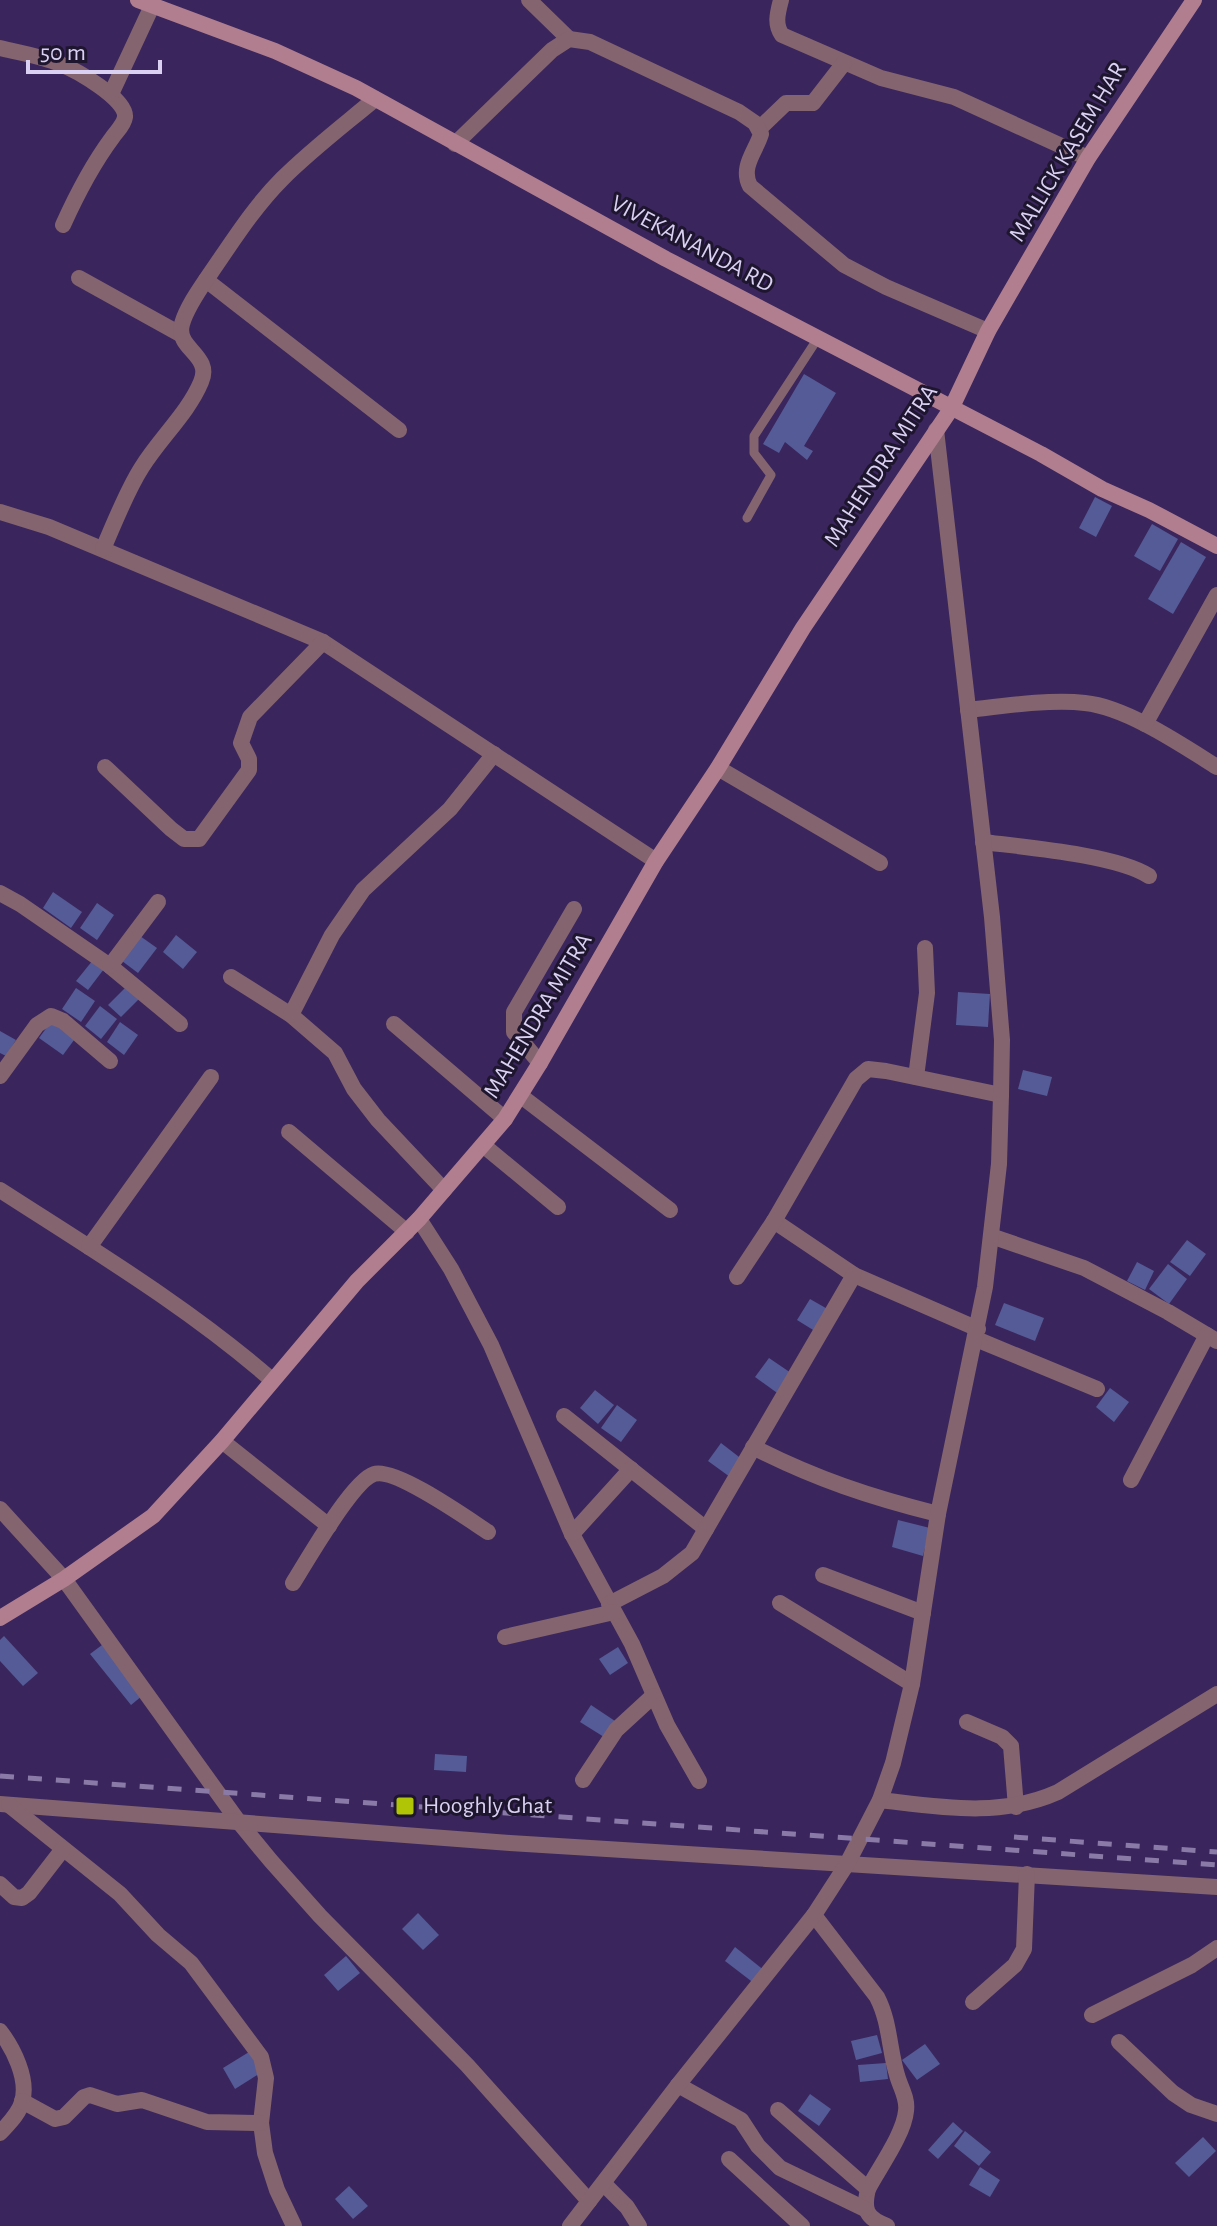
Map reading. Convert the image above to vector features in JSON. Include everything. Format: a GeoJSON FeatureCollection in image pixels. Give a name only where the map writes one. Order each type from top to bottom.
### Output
{"type":"FeatureCollection","features":[{"type":"Feature","properties":{"kind":"main road","name":"MALLICK KASEM HAR"},"geometry":{"type":"LineString","coordinates":[[988,331],[1088,158],[1194,0]]}},
{"type":"Feature","properties":{"kind":"main road","name":"VIVEKANANDA RD"},"geometry":{"type":"LineString","coordinates":[[145,3],[178,7],[312,66],[666,259],[1041,454],[1102,489],[1217,546]]}},
{"type":"Feature","properties":{"kind":"main road","name":"MAHENDRA MITRA"},"geometry":{"type":"LineString","coordinates":[[0,1618],[64,1579],[153,1516],[222,1441],[357,1281],[419,1219],[505,1119],[656,861],[718,768],[803,628],[951,409],[988,331]]}},
{"type":"Feature","properties":{"kind":"street"},"geometry":{"type":"LineString","coordinates":[[529,0],[569,39],[590,42],[618,53],[739,112],[760,128]]}},
{"type":"Feature","properties":{"kind":"street"},"geometry":{"type":"LineString","coordinates":[[781,0],[777,21],[782,35],[881,78],[954,97],[1088,158]]}},
{"type":"Feature","properties":{"kind":"street"},"geometry":{"type":"LineString","coordinates":[[111,94],[145,3]]}},
{"type":"Feature","properties":{"kind":"street"},"geometry":{"type":"LineString","coordinates":[[455,144],[552,50],[569,39]]}},
{"type":"Feature","properties":{"kind":"street"},"geometry":{"type":"LineString","coordinates":[[0,48],[59,64],[111,94],[124,107],[123,123],[95,161],[63,225]]}},
{"type":"Feature","properties":{"kind":"street"},"geometry":{"type":"LineString","coordinates":[[844,63],[813,103],[786,103],[760,128],[760,140],[746,170],[750,186],[844,265],[886,287],[988,331]]}},
{"type":"Feature","properties":{"kind":"street"},"geometry":{"type":"LineString","coordinates":[[180,334],[182,322],[206,280],[283,179],[375,99]]}},
{"type":"Feature","properties":{"kind":"street"},"geometry":{"type":"LineString","coordinates":[[79,278],[180,334],[185,344],[199,356],[204,367],[196,392],[142,467],[103,549]]}},
{"type":"Feature","properties":{"kind":"street"},"geometry":{"type":"LineString","coordinates":[[206,280],[399,430]]}},
{"type":"Feature","properties":{"kind":"street"},"geometry":{"type":"LineString","coordinates":[[570,2226],[814,1915],[847,1864],[880,1800],[893,1763],[912,1684],[938,1514],[977,1334],[999,1164],[1001,1095],[1002,1040],[992,917],[936,430]]}},
{"type":"Feature","properties":{"kind":"street"},"geometry":{"type":"LineString","coordinates":[[0,512],[49,527],[323,642],[402,697],[656,861]]}},
{"type":"Feature","properties":{"kind":"street"},"geometry":{"type":"LineString","coordinates":[[1145,724],[1217,595]]}},
{"type":"Feature","properties":{"kind":"street"},"geometry":{"type":"LineString","coordinates":[[105,767],[184,839],[199,839],[249,770],[249,759],[241,743],[250,717],[323,642]]}},
{"type":"Feature","properties":{"kind":"street"},"geometry":{"type":"LineString","coordinates":[[968,710],[1011,705],[1087,703],[1145,724],[1217,767]]}},
{"type":"Feature","properties":{"kind":"street"},"geometry":{"type":"LineString","coordinates":[[291,1015],[332,935],[363,890],[450,809],[494,754]]}},
{"type":"Feature","properties":{"kind":"street"},"geometry":{"type":"LineString","coordinates":[[718,768],[880,863]]}},
{"type":"Feature","properties":{"kind":"street"},"geometry":{"type":"LineString","coordinates":[[983,842],[1080,856],[1138,869],[1149,876]]}},
{"type":"Feature","properties":{"kind":"street"},"geometry":{"type":"LineString","coordinates":[[0,893],[110,966],[180,1024]]}},
{"type":"Feature","properties":{"kind":"street"},"geometry":{"type":"LineString","coordinates":[[110,966],[158,902]]}},
{"type":"Feature","properties":{"kind":"street"},"geometry":{"type":"LineString","coordinates":[[540,1063],[514,1032],[514,1012],[574,909]]}},
{"type":"Feature","properties":{"kind":"street"},"geometry":{"type":"LineString","coordinates":[[916,1077],[927,993],[925,948]]}},
{"type":"Feature","properties":{"kind":"street"},"geometry":{"type":"LineString","coordinates":[[231,977],[291,1015],[335,1053],[354,1089],[378,1120],[444,1190]]}},
{"type":"Feature","properties":{"kind":"street"},"geometry":{"type":"LineString","coordinates":[[0,1076],[37,1025],[51,1016],[63,1021],[110,1061]]}},
{"type":"Feature","properties":{"kind":"street"},"geometry":{"type":"LineString","coordinates":[[394,1024],[505,1119]]}},
{"type":"Feature","properties":{"kind":"street"},"geometry":{"type":"LineString","coordinates":[[737,1277],[774,1221],[856,1079],[868,1069],[1001,1095]]}},
{"type":"Feature","properties":{"kind":"street"},"geometry":{"type":"LineString","coordinates":[[89,1247],[211,1077]]}},
{"type":"Feature","properties":{"kind":"street"},"geometry":{"type":"LineString","coordinates":[[521,1096],[670,1210]]}},
{"type":"Feature","properties":{"kind":"street"},"geometry":{"type":"LineString","coordinates":[[289,1132],[407,1232]]}},
{"type":"Feature","properties":{"kind":"street"},"geometry":{"type":"LineString","coordinates":[[483,1145],[558,1207]]}},
{"type":"Feature","properties":{"kind":"street"},"geometry":{"type":"LineString","coordinates":[[0,1190],[202,1322],[272,1380]]}},
{"type":"Feature","properties":{"kind":"street"},"geometry":{"type":"LineString","coordinates":[[419,1219],[451,1269],[491,1345],[572,1534],[632,1644],[653,1696],[699,1781]]}},
{"type":"Feature","properties":{"kind":"street"},"geometry":{"type":"LineString","coordinates":[[774,1221],[854,1275],[1097,1389]]}},
{"type":"Feature","properties":{"kind":"street"},"geometry":{"type":"LineString","coordinates":[[991,1236],[1084,1268],[1212,1338],[1131,1480]]}},
{"type":"Feature","properties":{"kind":"street"},"geometry":{"type":"LineString","coordinates":[[505,1637],[611,1608],[680,1565],[692,1553],[854,1275]]}},
{"type":"Feature","properties":{"kind":"street"},"geometry":{"type":"LineString","coordinates":[[564,1416],[706,1529]]}},
{"type":"Feature","properties":{"kind":"street"},"geometry":{"type":"LineString","coordinates":[[222,1441],[329,1526]]}},
{"type":"Feature","properties":{"kind":"street"},"geometry":{"type":"LineString","coordinates":[[753,1447],[842,1488],[938,1514]]}},
{"type":"Feature","properties":{"kind":"street"},"geometry":{"type":"LineString","coordinates":[[572,1534],[631,1469]]}},
{"type":"Feature","properties":{"kind":"street"},"geometry":{"type":"LineString","coordinates":[[293,1583],[329,1526],[365,1479],[374,1474],[384,1473],[403,1480],[488,1532]]}},
{"type":"Feature","properties":{"kind":"street"},"geometry":{"type":"LineString","coordinates":[[0,1509],[64,1579],[238,1821],[320,1916],[467,2065],[589,2201]]}},
{"type":"Feature","properties":{"kind":"street"},"geometry":{"type":"LineString","coordinates":[[823,1575],[923,1613]]}},
{"type":"Feature","properties":{"kind":"street"},"geometry":{"type":"LineString","coordinates":[[780,1603],[912,1684]]}},
{"type":"Feature","properties":{"kind":"street"},"geometry":{"type":"LineString","coordinates":[[880,1800],[953,1808],[994,1810],[1016,1807],[1058,1792],[1217,1694]]}},
{"type":"Feature","properties":{"kind":"street"},"geometry":{"type":"LineString","coordinates":[[583,1780],[616,1730],[653,1696]]}},
{"type":"Feature","properties":{"kind":"street"},"geometry":{"type":"LineString","coordinates":[[967,1722],[1002,1737],[1011,1746],[1016,1807]]}},
{"type":"Feature","properties":{"kind":"street"},"geometry":{"type":"LineString","coordinates":[[5,1804],[510,1843],[1217,1887]]}},
{"type":"Feature","properties":{"kind":"street"},"geometry":{"type":"LineString","coordinates":[[5,1804],[82,1860],[120,1894],[191,1963],[223,2003],[265,2066],[261,2123],[265,2153],[277,2190],[294,2226]]}},
{"type":"Feature","properties":{"kind":"street"},"geometry":{"type":"LineString","coordinates":[[0,1884],[14,1897],[22,1898],[63,1849]]}},
{"type":"Feature","properties":{"kind":"street"},"geometry":{"type":"LineString","coordinates":[[973,2002],[1015,1965],[1024,1949],[1027,1874]]}},
{"type":"Feature","properties":{"kind":"street"},"geometry":{"type":"LineString","coordinates":[[814,1915],[877,1997],[888,2024],[897,2075],[905,2094],[907,2110],[903,2126],[868,2189],[865,2218]]}},
{"type":"Feature","properties":{"kind":"street"},"geometry":{"type":"LineString","coordinates":[[1092,2015],[1192,1965],[1217,1948]]}},
{"type":"Feature","properties":{"kind":"street"},"geometry":{"type":"LineString","coordinates":[[0,2031],[19,2066],[22,2101],[0,2133]]}},
{"type":"Feature","properties":{"kind":"street"},"geometry":{"type":"LineString","coordinates":[[1119,2042],[1173,2093],[1191,2105],[1217,2114]]}},
{"type":"Feature","properties":{"kind":"street"},"geometry":{"type":"LineString","coordinates":[[678,2085],[741,2120],[758,2146],[780,2168],[865,2218],[887,2226]]}},
{"type":"Feature","properties":{"kind":"street"},"geometry":{"type":"LineString","coordinates":[[22,2101],[55,2119],[64,2117],[90,2095],[117,2104],[142,2100],[207,2122],[261,2123]]}},
{"type":"Feature","properties":{"kind":"street"},"geometry":{"type":"LineString","coordinates":[[778,2110],[868,2189]]}},
{"type":"Feature","properties":{"kind":"street"},"geometry":{"type":"LineString","coordinates":[[729,2159],[802,2226]]}},
{"type":"Feature","properties":{"kind":"street"},"geometry":{"type":"LineString","coordinates":[[604,2184],[627,2207],[639,2226]]}},
{"type":"Feature","properties":{"kind":"lane"},"geometry":{"type":"LineString","coordinates":[[747,518],[771,475],[754,453],[754,436],[818,338]]}},
{"type":"Feature","properties":{"kind":"building"},"geometry":{"type":"Polygon","coordinates":[[[804,374],[836,393],[804,446],[813,451],[807,460],[785,442],[779,453],[763,444],[804,374]]]}},
{"type":"Feature","properties":{"kind":"building"},"geometry":{"type":"Polygon","coordinates":[[[1095,497],[1112,506],[1096,537],[1079,528],[1095,497]]]}},
{"type":"Feature","properties":{"kind":"building"},"geometry":{"type":"Polygon","coordinates":[[[1152,524],[1178,539],[1160,571],[1134,556],[1152,524]]]}},
{"type":"Feature","properties":{"kind":"building"},"geometry":{"type":"Polygon","coordinates":[[[1181,542],[1206,557],[1173,614],[1148,599],[1181,542]]]}},
{"type":"Feature","properties":{"kind":"building"},"geometry":{"type":"Polygon","coordinates":[[[53,892],[82,912],[71,928],[43,908],[53,892]]]}},
{"type":"Feature","properties":{"kind":"building"},"geometry":{"type":"Polygon","coordinates":[[[97,903],[114,915],[97,940],[80,928],[97,903]]]}},
{"type":"Feature","properties":{"kind":"building"},"geometry":{"type":"Polygon","coordinates":[[[176,935],[197,952],[183,969],[163,952],[176,935]]]}},
{"type":"Feature","properties":{"kind":"building"},"geometry":{"type":"Polygon","coordinates":[[[140,936],[157,948],[138,973],[122,961],[140,936]]]}},
{"type":"Feature","properties":{"kind":"building"},"geometry":{"type":"Polygon","coordinates":[[[93,960],[104,969],[88,990],[76,981],[93,960]]]}},
{"type":"Feature","properties":{"kind":"building"},"geometry":{"type":"Polygon","coordinates":[[[127,986],[140,998],[121,1017],[108,1005],[127,986]]]}},
{"type":"Feature","properties":{"kind":"building"},"geometry":{"type":"Polygon","coordinates":[[[76,988],[95,1001],[81,1022],[62,1009],[76,988]]]}},
{"type":"Feature","properties":{"kind":"building"},"geometry":{"type":"Polygon","coordinates":[[[958,992],[990,994],[988,1027],[956,1025],[958,992]]]}},
{"type":"Feature","properties":{"kind":"building"},"geometry":{"type":"Polygon","coordinates":[[[100,1006],[117,1019],[101,1039],[85,1026],[100,1006]]]}},
{"type":"Feature","properties":{"kind":"building"},"geometry":{"type":"Polygon","coordinates":[[[53,1019],[77,1036],[63,1055],[39,1038],[53,1019]]]}},
{"type":"Feature","properties":{"kind":"building"},"geometry":{"type":"Polygon","coordinates":[[[120,1022],[138,1035],[124,1055],[107,1042],[120,1022]]]}},
{"type":"Feature","properties":{"kind":"building"},"geometry":{"type":"Polygon","coordinates":[[[0,1031],[16,1040],[6,1056],[0,1053],[0,1031]]]}},
{"type":"Feature","properties":{"kind":"building"},"geometry":{"type":"Polygon","coordinates":[[[1023,1070],[1052,1077],[1047,1096],[1018,1089],[1023,1070]]]}},
{"type":"Feature","properties":{"kind":"building"},"geometry":{"type":"Polygon","coordinates":[[[1187,1240],[1206,1254],[1190,1276],[1170,1262],[1187,1240]]]}},
{"type":"Feature","properties":{"kind":"building"},"geometry":{"type":"Polygon","coordinates":[[[1137,1262],[1154,1271],[1145,1290],[1127,1281],[1137,1262]]]}},
{"type":"Feature","properties":{"kind":"building"},"geometry":{"type":"Polygon","coordinates":[[[1168,1264],[1187,1279],[1169,1304],[1149,1289],[1168,1264]]]}},
{"type":"Feature","properties":{"kind":"building"},"geometry":{"type":"Polygon","coordinates":[[[810,1299],[831,1311],[818,1333],[797,1320],[810,1299]]]}},
{"type":"Feature","properties":{"kind":"building"},"geometry":{"type":"Polygon","coordinates":[[[1004,1303],[1044,1318],[1035,1341],[995,1325],[1004,1303]]]}},
{"type":"Feature","properties":{"kind":"building"},"geometry":{"type":"Polygon","coordinates":[[[769,1358],[794,1375],[780,1395],[755,1377],[769,1358]]]}},
{"type":"Feature","properties":{"kind":"building"},"geometry":{"type":"Polygon","coordinates":[[[1110,1388],[1129,1402],[1114,1422],[1096,1407],[1110,1388]]]}},
{"type":"Feature","properties":{"kind":"building"},"geometry":{"type":"Polygon","coordinates":[[[595,1390],[614,1405],[598,1424],[580,1408],[595,1390]]]}},
{"type":"Feature","properties":{"kind":"building"},"geometry":{"type":"Polygon","coordinates":[[[617,1405],[637,1420],[621,1442],[601,1428],[617,1405]]]}},
{"type":"Feature","properties":{"kind":"building"},"geometry":{"type":"Polygon","coordinates":[[[721,1443],[743,1460],[730,1477],[708,1461],[721,1443]]]}},
{"type":"Feature","properties":{"kind":"building"},"geometry":{"type":"Polygon","coordinates":[[[898,1520],[930,1528],[923,1556],[892,1547],[898,1520]]]}},
{"type":"Feature","properties":{"kind":"building"},"geometry":{"type":"Polygon","coordinates":[[[4,1636],[38,1673],[23,1686],[0,1661],[0,1640],[4,1636]]]}},
{"type":"Feature","properties":{"kind":"building"},"geometry":{"type":"Polygon","coordinates":[[[102,1645],[142,1696],[131,1705],[90,1654],[102,1645]]]}},
{"type":"Feature","properties":{"kind":"building"},"geometry":{"type":"Polygon","coordinates":[[[618,1647],[628,1663],[610,1675],[599,1659],[618,1647]]]}},
{"type":"Feature","properties":{"kind":"building"},"geometry":{"type":"Polygon","coordinates":[[[591,1705],[615,1721],[604,1737],[580,1722],[591,1705]]]}},
{"type":"Feature","properties":{"kind":"building"},"geometry":{"type":"Polygon","coordinates":[[[435,1754],[467,1756],[466,1772],[434,1770],[435,1754]]]}},
{"type":"Feature","properties":{"kind":"building"},"geometry":{"type":"Polygon","coordinates":[[[418,1913],[439,1935],[423,1950],[402,1929],[418,1913]]]}},
{"type":"Feature","properties":{"kind":"building"},"geometry":{"type":"Polygon","coordinates":[[[735,1947],[765,1971],[755,1984],[725,1961],[735,1947]]]}},
{"type":"Feature","properties":{"kind":"building"},"geometry":{"type":"Polygon","coordinates":[[[346,1956],[360,1973],[338,1991],[324,1975],[346,1956]]]}},
{"type":"Feature","properties":{"kind":"building"},"geometry":{"type":"Polygon","coordinates":[[[877,2035],[882,2053],[856,2060],[851,2041],[877,2035]]]}},
{"type":"Feature","properties":{"kind":"building"},"geometry":{"type":"Polygon","coordinates":[[[925,2044],[940,2064],[917,2080],[902,2060],[925,2044]]]}},
{"type":"Feature","properties":{"kind":"building"},"geometry":{"type":"Polygon","coordinates":[[[249,2052],[262,2072],[235,2089],[223,2068],[249,2052]]]}},
{"type":"Feature","properties":{"kind":"building"},"geometry":{"type":"Polygon","coordinates":[[[886,2063],[888,2079],[860,2082],[858,2065],[886,2063]]]}},
{"type":"Feature","properties":{"kind":"building"},"geometry":{"type":"Polygon","coordinates":[[[810,2094],[831,2109],[819,2126],[798,2111],[810,2094]]]}},
{"type":"Feature","properties":{"kind":"building"},"geometry":{"type":"Polygon","coordinates":[[[953,2122],[963,2131],[938,2159],[928,2150],[953,2122]]]}},
{"type":"Feature","properties":{"kind":"building"},"geometry":{"type":"Polygon","coordinates":[[[965,2131],[991,2152],[979,2166],[954,2146],[965,2131]]]}},
{"type":"Feature","properties":{"kind":"building"},"geometry":{"type":"Polygon","coordinates":[[[1203,2137],[1216,2151],[1189,2177],[1175,2163],[1203,2137]]]}},
{"type":"Feature","properties":{"kind":"building"},"geometry":{"type":"Polygon","coordinates":[[[980,2167],[1000,2180],[990,2197],[969,2185],[980,2167]]]}},
{"type":"Feature","properties":{"kind":"building"},"geometry":{"type":"Polygon","coordinates":[[[349,2186],[368,2206],[353,2219],[335,2199],[349,2186]]]}},
{"type":"Feature","properties":{"kind":"railway"},"geometry":{"type":"LineString","coordinates":[[0,1776],[1217,1865]]}},
{"type":"Feature","properties":{"kind":"railway"},"geometry":{"type":"LineString","coordinates":[[1014,1837],[1217,1852]]}},
{"type":"Feature","properties":{"kind":"place","name":"Hooghly Ghat"},"geometry":{"type":"Point","coordinates":[405,1806]}}]}
